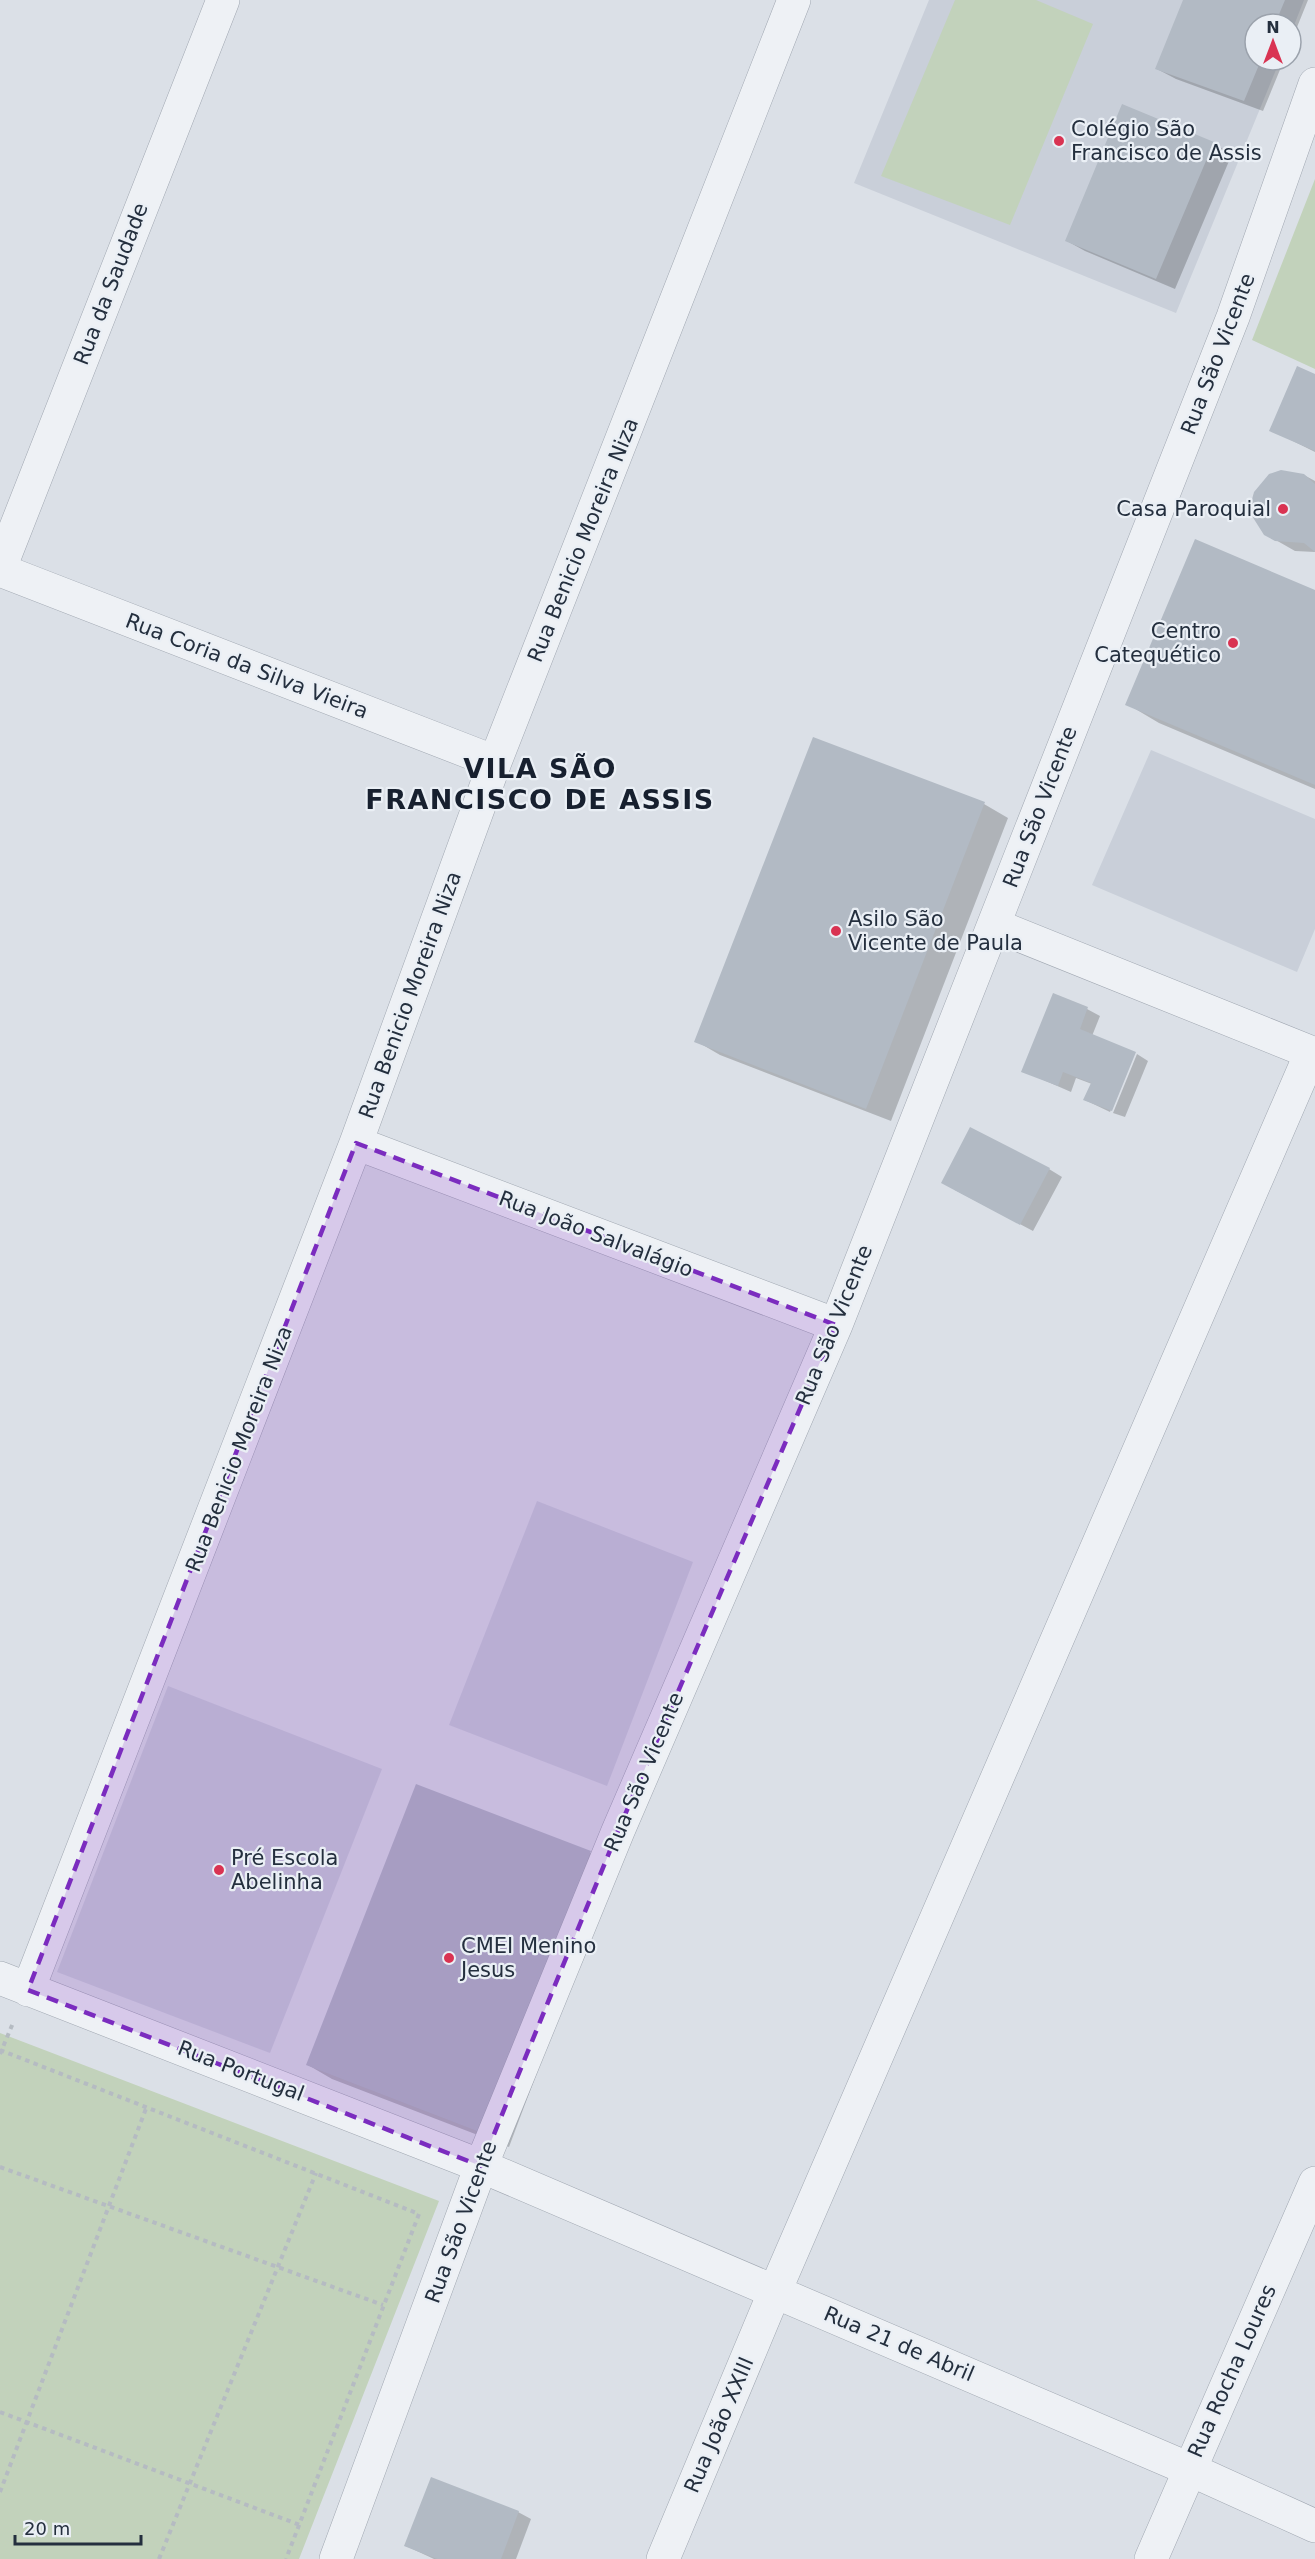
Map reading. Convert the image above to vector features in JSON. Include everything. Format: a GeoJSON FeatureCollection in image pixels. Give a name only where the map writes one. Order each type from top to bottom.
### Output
{"type":"FeatureCollection","features":[{"type":"Feature","properties":{"kind":"street","name":"Rua da Saudade"},"geometry":{"type":"LineString","coordinates":[[0,569],[223,0]]}},
{"type":"Feature","properties":{"kind":"street","name":"Rua Benicio Moreira Niza"},"geometry":{"type":"LineString","coordinates":[[14,1984],[356,1143],[495,762],[794,0]]}},
{"type":"Feature","properties":{"kind":"street","name":"Rua São Vicente"},"geometry":{"type":"LineString","coordinates":[[336,2559],[481,2166],[618,1831],[836,1325],[1233,317],[1315,84]]}},
{"type":"Feature","properties":{"kind":"street","name":"Rua Coria da Silva Vieira"},"geometry":{"type":"LineString","coordinates":[[0,569],[495,762]]}},
{"type":"Feature","properties":{"kind":"street"},"geometry":{"type":"LineString","coordinates":[[994,925],[1313,1053]]}},
{"type":"Feature","properties":{"kind":"street","name":"Rua João XXIII"},"geometry":{"type":"LineString","coordinates":[[663,2559],[776,2290],[1313,1053]]}},
{"type":"Feature","properties":{"kind":"street","name":"Rua João Salvalágio"},"geometry":{"type":"LineString","coordinates":[[356,1143],[836,1325]]}},
{"type":"Feature","properties":{"kind":"street","name":"Rua Portugal"},"geometry":{"type":"LineString","coordinates":[[14,1984],[481,2166]]}},
{"type":"Feature","properties":{"kind":"street","name":"Rua 21 de Abril"},"geometry":{"type":"LineString","coordinates":[[481,2166],[776,2290],[1315,2526]]}},
{"type":"Feature","properties":{"kind":"street","name":"Rua Rocha Loures"},"geometry":{"type":"LineString","coordinates":[[1151,2559],[1315,2183]]}},
{"type":"Feature","properties":{"kind":"path"},"geometry":{"type":"LineString","coordinates":[[0,2050],[419,2214],[286,2559]]}},
{"type":"Feature","properties":{"kind":"path"},"geometry":{"type":"LineString","coordinates":[[0,2492],[147,2106]]}},
{"type":"Feature","properties":{"kind":"path"},"geometry":{"type":"LineString","coordinates":[[0,2167],[383,2304]]}},
{"type":"Feature","properties":{"kind":"path"},"geometry":{"type":"LineString","coordinates":[[159,2559],[276,2266],[316,2173]]}},
{"type":"Feature","properties":{"kind":"path"},"geometry":{"type":"LineString","coordinates":[[0,2412],[300,2525]]}},
{"type":"Feature","properties":{"kind":"highlighted area"},"geometry":{"type":"Polygon","coordinates":[[[356,1143],[836,1325],[618,1831],[481,2166],[28,1990],[356,1143]]]}},
{"type":"Feature","properties":{"kind":"shaded area","name":"Colégio São Francisco de Assis"},"geometry":{"type":"Polygon","coordinates":[[[929,0],[1304,0],[1299,12],[1243,12],[1243,72],[1275,72],[1176,313],[854,183],[929,0]]]}},
{"type":"Feature","properties":{"kind":"shaded area"},"geometry":{"type":"Polygon","coordinates":[[[1151,750],[1315,819],[1315,929],[1297,972],[1092,885],[1151,750]]]}},
{"type":"Feature","properties":{"kind":"shaded area"},"geometry":{"type":"Polygon","coordinates":[[[537,1501],[693,1562],[607,1786],[449,1725],[537,1501]]]}},
{"type":"Feature","properties":{"kind":"shaded area","name":"Pré Escola Abelinha"},"geometry":{"type":"Polygon","coordinates":[[[168,1686],[382,1769],[270,2053],[57,1972],[168,1686]]]}},
{"type":"Feature","properties":{"kind":"green space"},"geometry":{"type":"Polygon","coordinates":[[[955,0],[1036,0],[1093,24],[1010,225],[881,176],[955,0]]]}},
{"type":"Feature","properties":{"kind":"green space"},"geometry":{"type":"Polygon","coordinates":[[[1315,179],[1315,369],[1252,340],[1315,179]]]}},
{"type":"Feature","properties":{"kind":"green space"},"geometry":{"type":"Polygon","coordinates":[[[0,2033],[439,2201],[299,2559],[0,2559],[0,2033]]]}},
{"type":"Feature","properties":{"kind":"building"},"geometry":{"type":"Polygon","coordinates":[[[1183,0],[1285,0],[1280,12],[1243,12],[1243,72],[1256,72],[1244,101],[1155,69],[1183,0]]]}},
{"type":"Feature","properties":{"kind":"building"},"geometry":{"type":"Polygon","coordinates":[[[1122,104],[1214,142],[1156,279],[1065,241],[1122,104]]]}},
{"type":"Feature","properties":{"kind":"building"},"geometry":{"type":"Polygon","coordinates":[[[1297,366],[1315,374],[1315,451],[1269,431],[1297,366]]]}},
{"type":"Feature","properties":{"kind":"building","name":"Casa Paroquial"},"geometry":{"type":"Polygon","coordinates":[[[1281,470],[1304,474],[1315,484],[1315,552],[1304,543],[1275,541],[1264,535],[1252,516],[1251,503],[1254,492],[1269,474],[1281,470]]]}},
{"type":"Feature","properties":{"kind":"building","name":"Centro Catequético"},"geometry":{"type":"Polygon","coordinates":[[[1195,539],[1315,590],[1315,785],[1125,705],[1195,539]]]}},
{"type":"Feature","properties":{"kind":"building","name":"Asilo São Vicente de Paula"},"geometry":{"type":"Polygon","coordinates":[[[813,737],[985,802],[866,1109],[694,1042],[813,737]]]}},
{"type":"Feature","properties":{"kind":"building"},"geometry":{"type":"Polygon","coordinates":[[[1053,993],[1088,1007],[1080,1029],[1136,1052],[1112,1111],[1083,1100],[1091,1083],[1063,1072],[1058,1086],[1021,1072],[1053,993]]]}},
{"type":"Feature","properties":{"kind":"building"},"geometry":{"type":"Polygon","coordinates":[[[970,1127],[1050,1168],[1020,1225],[941,1183],[970,1127]]]}},
{"type":"Feature","properties":{"kind":"building","name":"CMEI Menino Jesus"},"geometry":{"type":"Polygon","coordinates":[[[416,1784],[591,1851],[485,2134],[306,2065],[416,1784]]]}},
{"type":"Feature","properties":{"kind":"building"},"geometry":{"type":"Polygon","coordinates":[[[431,2477],[519,2511],[501,2559],[437,2559],[404,2546],[431,2477]]]}},
{"type":"Feature","properties":{"kind":"place","name":"Colégio São Francisco de Assis"},"geometry":{"type":"Point","coordinates":[1059,141]}},
{"type":"Feature","properties":{"kind":"place","name":"Casa Paroquial"},"geometry":{"type":"Point","coordinates":[1283,509]}},
{"type":"Feature","properties":{"kind":"place","name":"Centro Catequético"},"geometry":{"type":"Point","coordinates":[1233,643]}},
{"type":"Feature","properties":{"kind":"place","name":"Asilo São Vicente de Paula"},"geometry":{"type":"Point","coordinates":[836,931]}},
{"type":"Feature","properties":{"kind":"place","name":"Pré Escola Abelinha"},"geometry":{"type":"Point","coordinates":[219,1870]}},
{"type":"Feature","properties":{"kind":"place","name":"CMEI Menino Jesus"},"geometry":{"type":"Point","coordinates":[449,1958]}},
{"type":"Feature","properties":{"kind":"district","name":"VILA SÃO FRANCISCO DE ASSIS"},"geometry":{"type":"Point","coordinates":[540,784]}}]}
